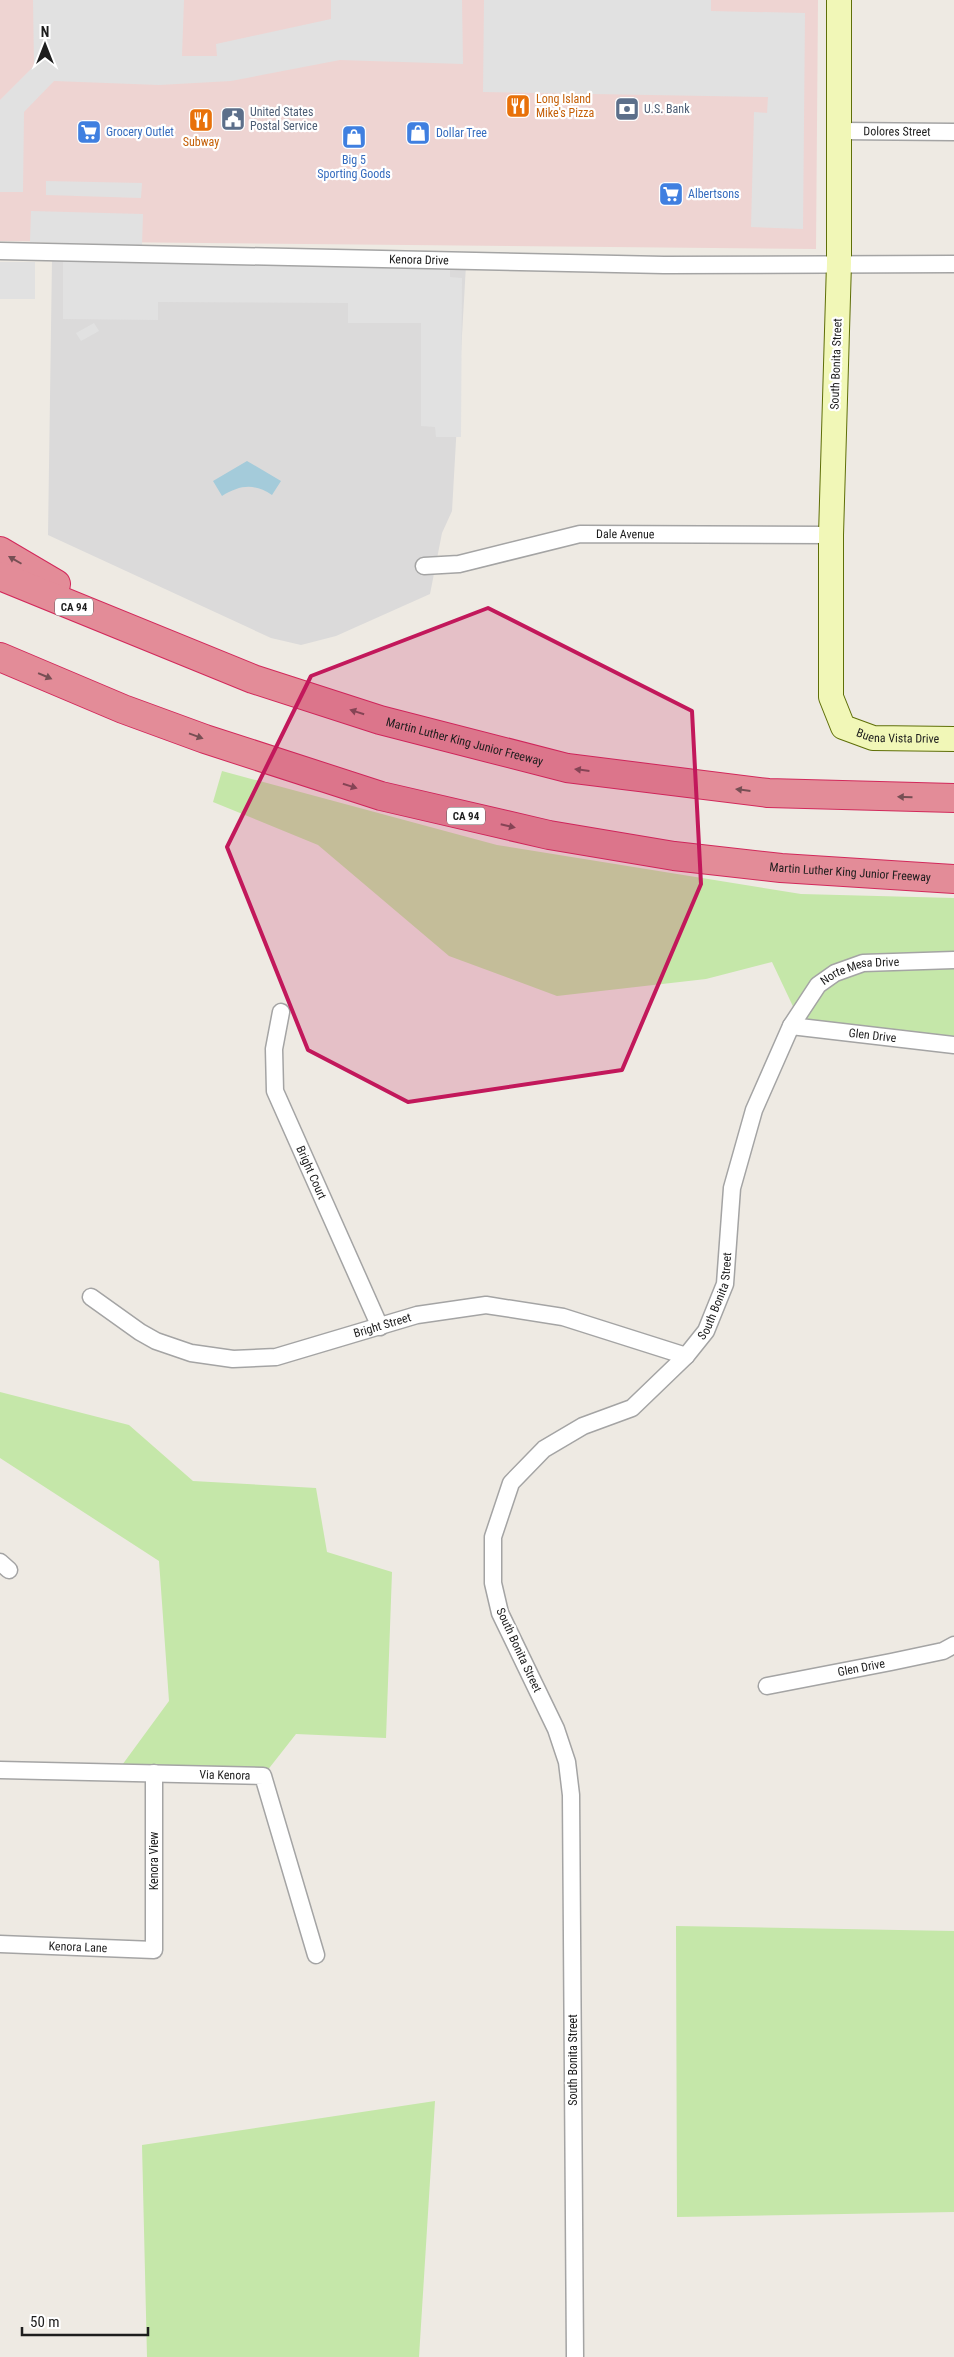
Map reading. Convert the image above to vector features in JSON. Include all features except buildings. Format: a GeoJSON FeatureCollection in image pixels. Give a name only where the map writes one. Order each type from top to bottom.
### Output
{"type":"FeatureCollection","features":[{"type":"Feature","properties":{"kind":"highway"},"geometry":{"type":"LineString","coordinates":[[0,551],[148,637]]}},
{"type":"Feature","properties":{"kind":"highway","name":"Martin Luther King Junior Freeway"},"geometry":{"type":"LineString","coordinates":[[0,576],[253,679],[380,720],[567,768],[768,793],[954,798]]}},
{"type":"Feature","properties":{"kind":"highway","name":"Martin Luther King Junior Freeway"},"geometry":{"type":"LineString","coordinates":[[0,657],[123,709],[205,739],[381,796],[549,835],[674,856],[781,868],[954,879]]}},
{"type":"Feature","properties":{"kind":"street","name":"South Bonita Street"},"geometry":{"type":"LineString","coordinates":[[839,0],[838,263],[832,536],[832,697],[843,727]]}},
{"type":"Feature","properties":{"kind":"street","name":"Dolores Street"},"geometry":{"type":"LineString","coordinates":[[838,130],[954,132]]}},
{"type":"Feature","properties":{"kind":"street","name":"Kenora Drive"},"geometry":{"type":"LineString","coordinates":[[0,252],[654,265],[954,264]]}},
{"type":"Feature","properties":{"kind":"street","name":"Dale Avenue"},"geometry":{"type":"LineString","coordinates":[[424,566],[459,564],[580,534],[832,536]]}},
{"type":"Feature","properties":{"kind":"street","name":"Buena Vista Drive"},"geometry":{"type":"LineString","coordinates":[[843,727],[873,738],[954,739]]}},
{"type":"Feature","properties":{"kind":"street","name":"Norte Mesa Drive"},"geometry":{"type":"LineString","coordinates":[[791,1026],[818,985],[844,968],[873,962],[954,960]]}},
{"type":"Feature","properties":{"kind":"street","name":"Bright Court"},"geometry":{"type":"LineString","coordinates":[[281,1012],[274,1049],[274,1091],[380,1327]]}},
{"type":"Feature","properties":{"kind":"street","name":"South Bonita Street"},"geometry":{"type":"LineString","coordinates":[[575,2357],[571,1795],[567,1762],[556,1729],[500,1613],[493,1583],[493,1537],[511,1483],[544,1449],[584,1426],[632,1408],[686,1356],[706,1331],[725,1284],[732,1188],[754,1110],[791,1026]]}},
{"type":"Feature","properties":{"kind":"street","name":"Glen Drive"},"geometry":{"type":"LineString","coordinates":[[791,1026],[954,1045]]}},
{"type":"Feature","properties":{"kind":"street","name":"Bright Street"},"geometry":{"type":"LineString","coordinates":[[91,1297],[140,1332],[156,1341],[191,1353],[233,1359],[276,1357],[417,1315],[486,1305],[563,1317],[686,1356]]}},
{"type":"Feature","properties":{"kind":"street","name":"Glen Drive"},"geometry":{"type":"LineString","coordinates":[[767,1686],[943,1651],[954,1645]]}},
{"type":"Feature","properties":{"kind":"street","name":"Via Kenora"},"geometry":{"type":"LineString","coordinates":[[0,1770],[263,1776],[316,1954]]}},
{"type":"Feature","properties":{"kind":"street","name":"Kenora View"},"geometry":{"type":"LineString","coordinates":[[154,1773],[154,1950]]}},
{"type":"Feature","properties":{"kind":"street","name":"Kenora Lane"},"geometry":{"type":"LineString","coordinates":[[0,1944],[154,1950]]}},
{"type":"Feature","properties":{"kind":"highlighted area"},"geometry":{"type":"Polygon","coordinates":[[[488,608],[692,711],[701,884],[622,1070],[408,1102],[308,1050],[227,847],[311,676],[488,608]]]}},
{"type":"Feature","properties":{"kind":"shaded area"},"geometry":{"type":"Polygon","coordinates":[[[0,0],[818,0],[816,249],[0,241],[0,0]]]}},
{"type":"Feature","properties":{"kind":"shaded area"},"geometry":{"type":"Polygon","coordinates":[[[33,0],[184,0],[182,56],[217,56],[216,44],[331,19],[331,0],[462,0],[463,64],[340,60],[231,81],[159,85],[54,81],[24,112],[23,192],[0,192],[0,100],[34,66],[33,0]]]}},
{"type":"Feature","properties":{"kind":"shaded area"},"geometry":{"type":"Polygon","coordinates":[[[484,0],[711,0],[711,11],[805,13],[803,229],[751,227],[754,112],[767,113],[768,97],[483,92],[484,0]]]}},
{"type":"Feature","properties":{"kind":"shaded area"},"geometry":{"type":"Polygon","coordinates":[[[46,181],[142,183],[141,198],[46,195],[46,181]]]}},
{"type":"Feature","properties":{"kind":"shaded area"},"geometry":{"type":"Polygon","coordinates":[[[31,211],[143,214],[142,245],[30,242],[31,211]]]}},
{"type":"Feature","properties":{"kind":"shaded area"},"geometry":{"type":"Polygon","coordinates":[[[63,258],[450,264],[450,277],[462,278],[461,437],[436,437],[435,427],[421,426],[421,323],[348,323],[348,303],[158,302],[158,320],[63,319],[63,258]]]}},
{"type":"Feature","properties":{"kind":"shaded area"},"geometry":{"type":"Polygon","coordinates":[[[52,259],[466,265],[452,511],[442,533],[430,594],[336,636],[301,645],[271,638],[48,535],[52,259]]]}},
{"type":"Feature","properties":{"kind":"shaded area"},"geometry":{"type":"Polygon","coordinates":[[[0,262],[35,262],[35,299],[0,299],[0,262]]]}},
{"type":"Feature","properties":{"kind":"shaded area"},"geometry":{"type":"Polygon","coordinates":[[[94,323],[99,331],[81,341],[76,333],[94,323]]]}},
{"type":"Feature","properties":{"kind":"green space"},"geometry":{"type":"Polygon","coordinates":[[[222,771],[497,845],[801,894],[954,898],[954,1053],[807,1036],[772,962],[706,979],[557,996],[449,956],[318,845],[213,802],[222,771]]]}},
{"type":"Feature","properties":{"kind":"green space"},"geometry":{"type":"Polygon","coordinates":[[[0,1392],[129,1425],[193,1481],[316,1488],[327,1552],[392,1572],[386,1738],[296,1734],[263,1776],[117,1772],[169,1701],[159,1561],[0,1458],[0,1392]]]}},
{"type":"Feature","properties":{"kind":"green space"},"geometry":{"type":"Polygon","coordinates":[[[676,1926],[954,1931],[954,2212],[677,2217],[676,1926]]]}},
{"type":"Feature","properties":{"kind":"green space"},"geometry":{"type":"Polygon","coordinates":[[[435,2101],[419,2357],[147,2357],[142,2145],[435,2101]]]}},
{"type":"Feature","properties":{"kind":"water"},"geometry":{"type":"Polygon","coordinates":[[[247,461],[281,481],[272,495],[253,487],[247,487],[222,496],[213,481],[247,461]]]}},
{"type":"Feature","properties":{"kind":"place","name":"Long Island Mike's Pizza"},"geometry":{"type":"Point","coordinates":[518,106]}},
{"type":"Feature","properties":{"kind":"place","name":"U.S. Bank"},"geometry":{"type":"Point","coordinates":[627,109]}},
{"type":"Feature","properties":{"kind":"place","name":"United States Postal Service"},"geometry":{"type":"Point","coordinates":[233,119]}},
{"type":"Feature","properties":{"kind":"place","name":"Subway"},"geometry":{"type":"Point","coordinates":[201,120]}},
{"type":"Feature","properties":{"kind":"place","name":"Grocery Outlet"},"geometry":{"type":"Point","coordinates":[89,132]}},
{"type":"Feature","properties":{"kind":"place","name":"Dollar Tree"},"geometry":{"type":"Point","coordinates":[418,133]}},
{"type":"Feature","properties":{"kind":"place","name":"Big 5 Sporting Goods"},"geometry":{"type":"Point","coordinates":[354,137]}},
{"type":"Feature","properties":{"kind":"place","name":"Albertsons"},"geometry":{"type":"Point","coordinates":[671,194]}}]}
